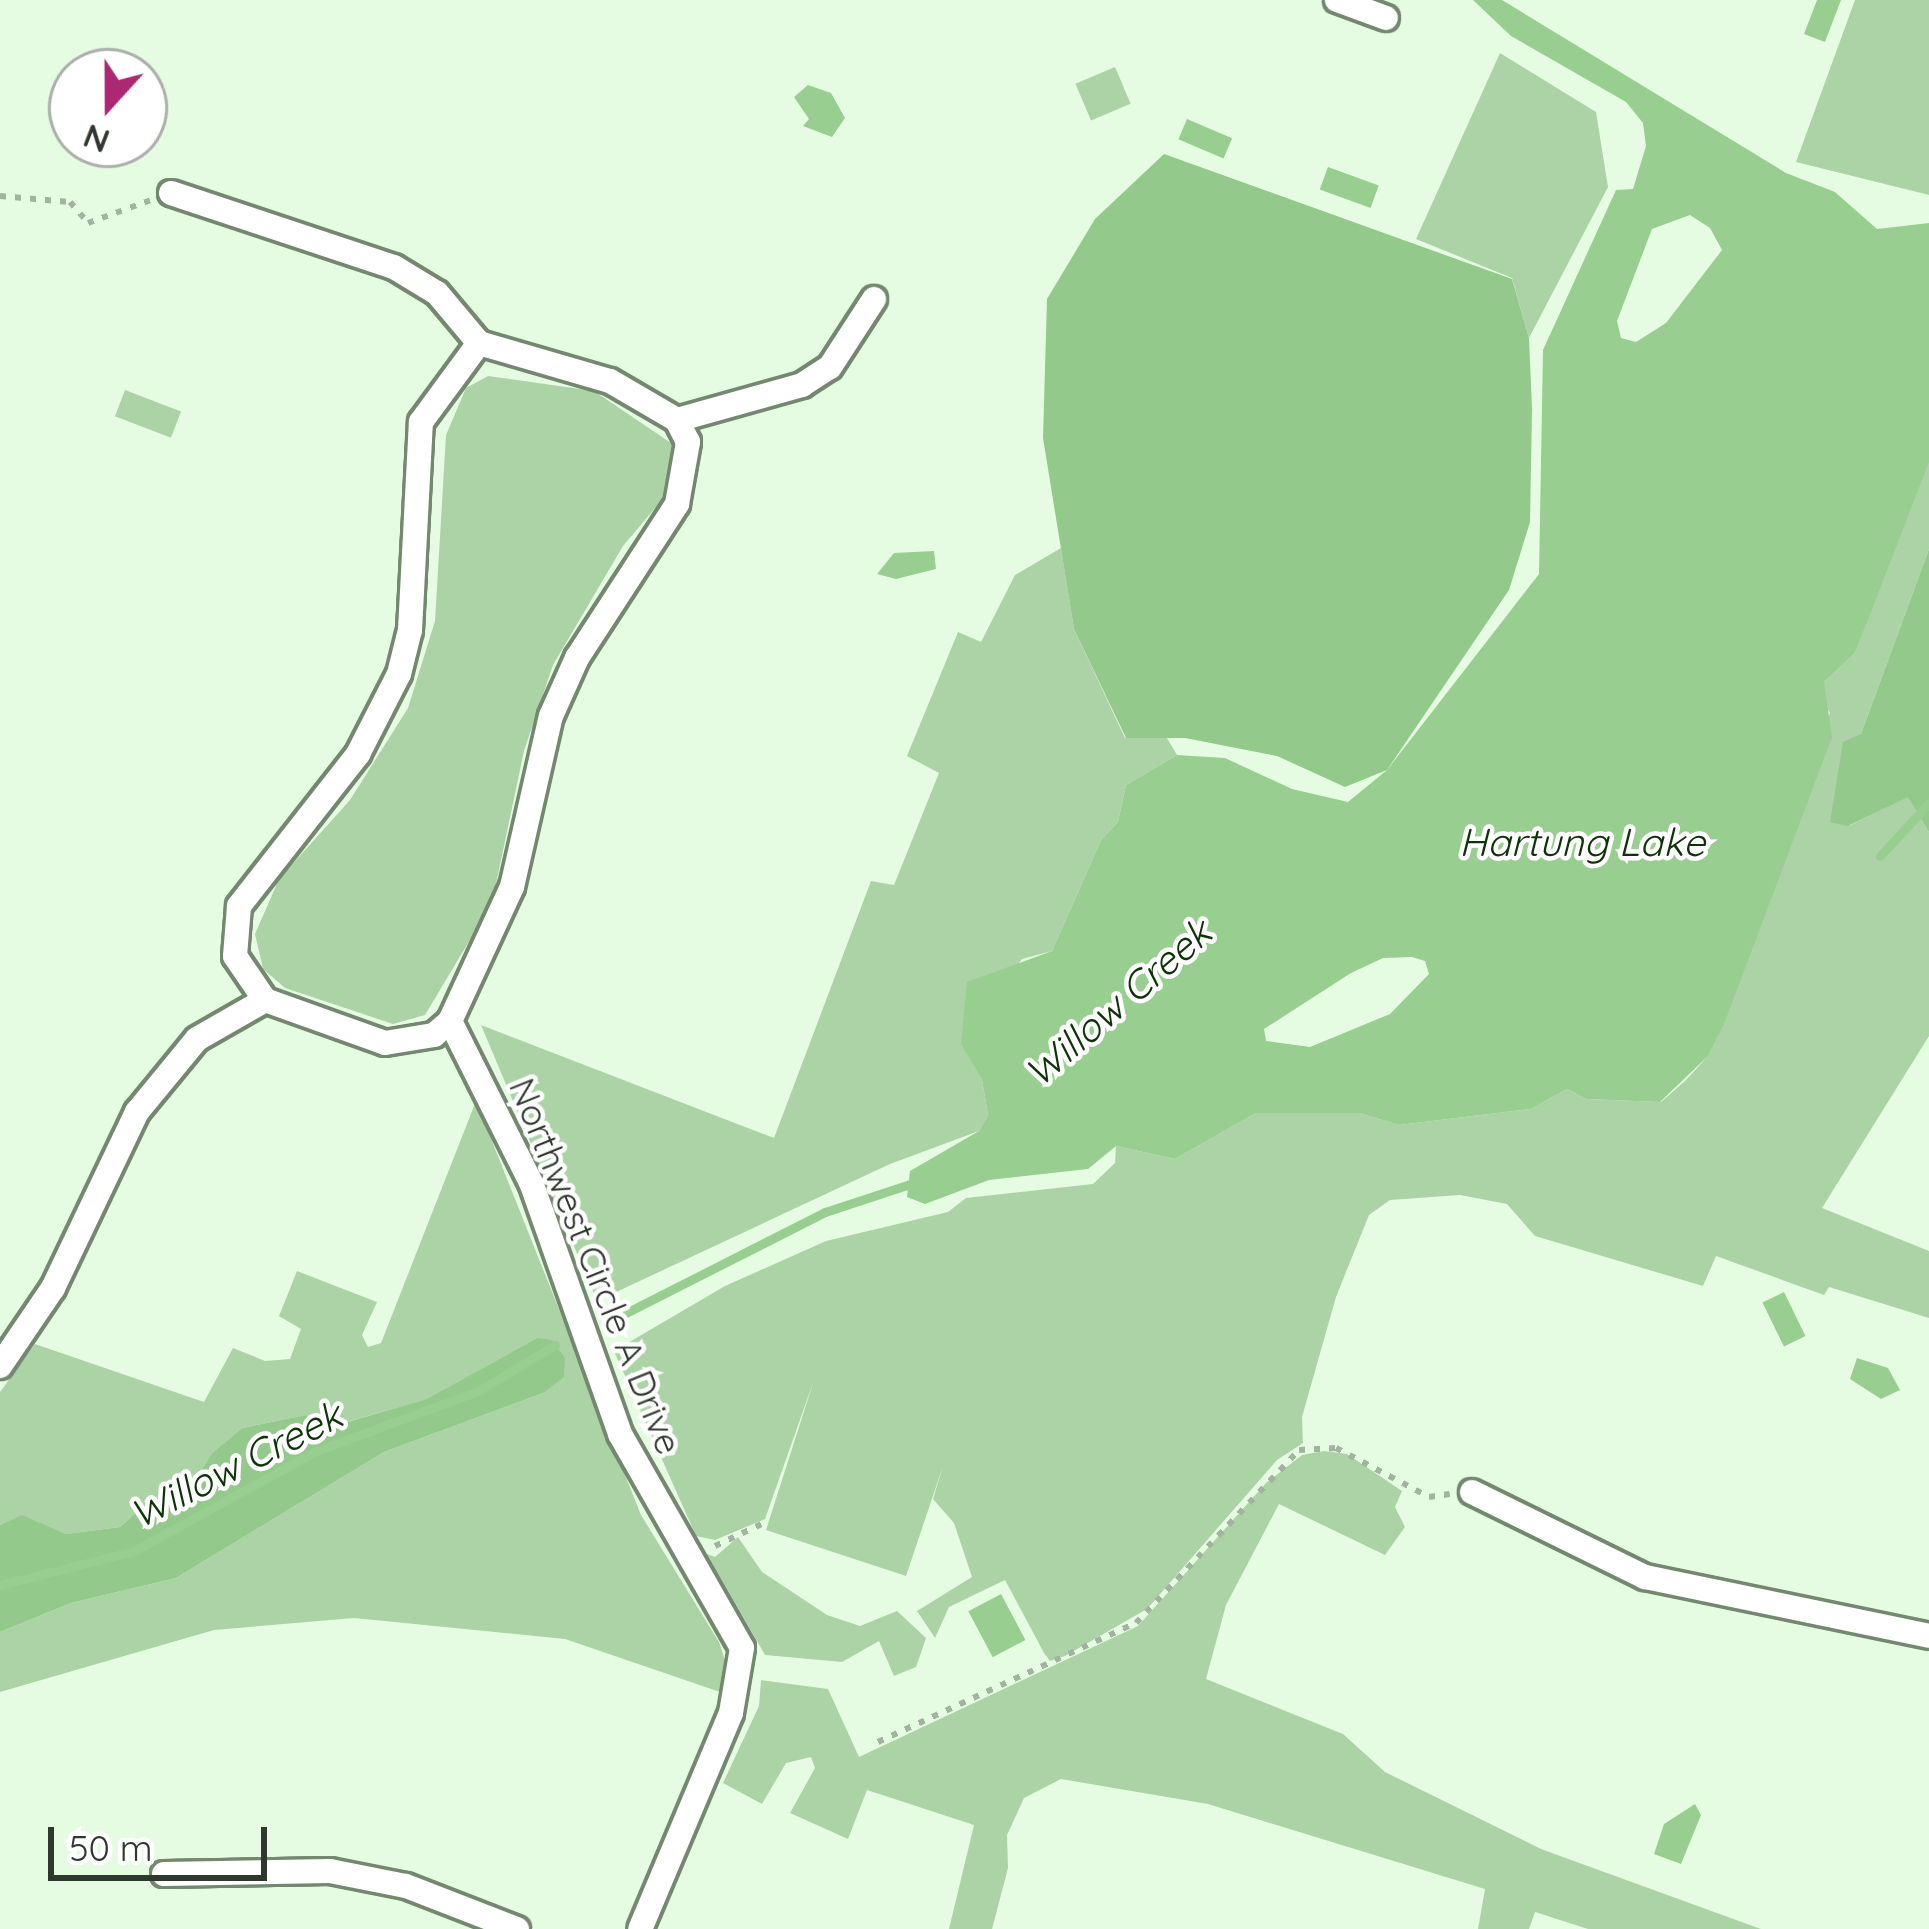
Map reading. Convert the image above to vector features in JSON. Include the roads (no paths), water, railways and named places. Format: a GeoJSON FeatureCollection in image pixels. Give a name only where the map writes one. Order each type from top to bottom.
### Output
{"type":"FeatureCollection","features":[{"type":"Feature","properties":{"kind":"street"},"geometry":{"type":"LineString","coordinates":[[1334,1],[1386,18]]}},
{"type":"Feature","properties":{"kind":"street"},"geometry":{"type":"LineString","coordinates":[[171,193],[394,267],[437,293],[478,343],[610,381],[677,420],[688,442],[677,505],[577,658],[551,716],[512,886],[450,1022],[434,1035],[385,1042],[265,1000],[235,956],[239,906],[358,754],[399,674],[410,630],[421,422],[478,343]]}},
{"type":"Feature","properties":{"kind":"street"},"geometry":{"type":"LineString","coordinates":[[677,420],[802,385],[830,367],[874,298]]}},
{"type":"Feature","properties":{"kind":"street"},"geometry":{"type":"LineString","coordinates":[[0,1366],[53,1288],[137,1112],[197,1039],[265,1000]]}},
{"type":"Feature","properties":{"kind":"street","name":"Northwest Circle A Drive"},"geometry":{"type":"LineString","coordinates":[[450,1022],[532,1186],[620,1434],[732,1623],[743,1668],[640,1929]]}},
{"type":"Feature","properties":{"kind":"street"},"geometry":{"type":"LineString","coordinates":[[1472,1492],[1645,1577],[1929,1636]]}},
{"type":"Feature","properties":{"kind":"street"},"geometry":{"type":"LineString","coordinates":[[164,1874],[330,1871],[406,1886],[517,1929]]}},
{"type":"Feature","properties":{"kind":"water","name":"Hartung Lake"},"geometry":{"type":"Polygon","coordinates":[[[1473,0],[1502,0],[1786,173],[1835,192],[1877,229],[1929,223],[1929,462],[1855,653],[1824,682],[1832,737],[1724,1024],[1707,1057],[1660,1102],[1586,1099],[1567,1089],[1531,1109],[1399,1125],[1359,1113],[1256,1113],[1175,1159],[1116,1146],[1088,1169],[989,1180],[925,1204],[907,1197],[910,1171],[979,1131],[988,1115],[982,1080],[961,1044],[967,982],[1052,951],[1101,840],[1118,822],[1126,785],[1177,755],[1225,758],[1292,789],[1348,802],[1387,770],[1539,574],[1543,350],[1616,190],[1633,189],[1646,146],[1643,123],[1626,102],[1511,36],[1473,0]],[[1690,215],[1652,229],[1617,321],[1621,338],[1636,342],[1666,323],[1722,250],[1710,228],[1690,215]],[[1383,958],[1351,973],[1264,1029],[1266,1041],[1310,1047],[1390,1014],[1429,974],[1425,961],[1383,958]]]}},
{"type":"Feature","properties":{"kind":"water"},"geometry":{"type":"Polygon","coordinates":[[[1817,0],[1841,0],[1825,42],[1804,34],[1817,0]]]}},
{"type":"Feature","properties":{"kind":"water"},"geometry":{"type":"Polygon","coordinates":[[[808,85],[831,93],[845,118],[832,137],[803,126],[809,119],[794,97],[808,85]]]}},
{"type":"Feature","properties":{"kind":"water"},"geometry":{"type":"Polygon","coordinates":[[[1187,119],[1232,138],[1224,158],[1178,139],[1187,119]]]}},
{"type":"Feature","properties":{"kind":"water"},"geometry":{"type":"Polygon","coordinates":[[[1328,167],[1379,185],[1371,208],[1320,190],[1328,167]]]}},
{"type":"Feature","properties":{"kind":"water"},"geometry":{"type":"Polygon","coordinates":[[[934,551],[936,569],[896,579],[877,574],[894,553],[934,551]]]}},
{"type":"Feature","properties":{"kind":"water"},"geometry":{"type":"Polygon","coordinates":[[[1784,1292],[1805,1336],[1784,1347],[1762,1303],[1784,1292]]]}},
{"type":"Feature","properties":{"kind":"water"},"geometry":{"type":"Polygon","coordinates":[[[1857,1358],[1888,1368],[1900,1390],[1881,1399],[1850,1379],[1857,1358]]]}},
{"type":"Feature","properties":{"kind":"water"},"geometry":{"type":"Polygon","coordinates":[[[1001,1594],[1025,1640],[993,1657],[968,1611],[1001,1594]]]}},
{"type":"Feature","properties":{"kind":"water"},"geometry":{"type":"Polygon","coordinates":[[[1695,1804],[1701,1815],[1681,1864],[1654,1854],[1664,1824],[1695,1804]]]}},
{"type":"Feature","properties":{"kind":"waterway","name":"Willow Creek"},"geometry":{"type":"LineString","coordinates":[[1880,856],[1929,803]]}},
{"type":"Feature","properties":{"kind":"waterway","name":"Willow Creek"},"geometry":{"type":"LineString","coordinates":[[614,1319],[825,1212],[916,1182]]}},
{"type":"Feature","properties":{"kind":"waterway","name":"Willow Creek"},"geometry":{"type":"LineString","coordinates":[[0,1585],[134,1551],[316,1451],[478,1391],[555,1345]]}}]}
